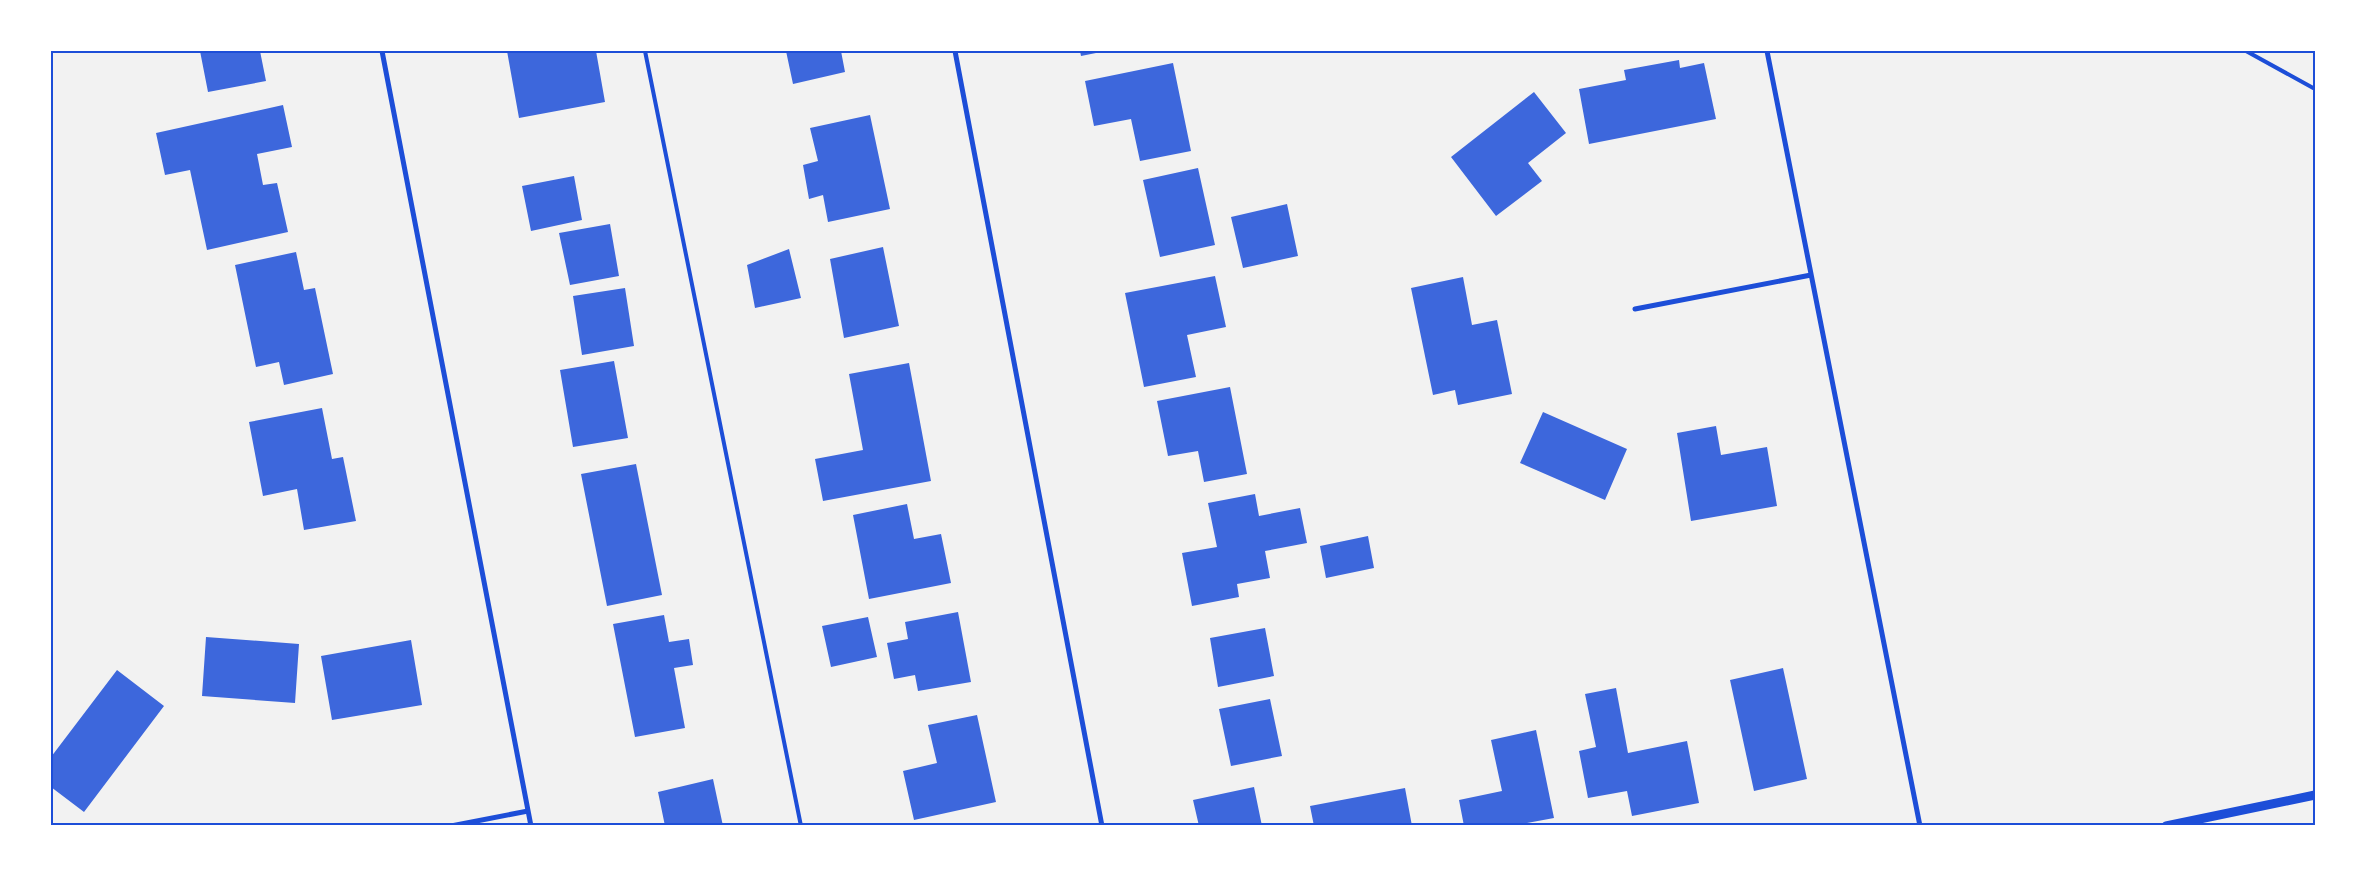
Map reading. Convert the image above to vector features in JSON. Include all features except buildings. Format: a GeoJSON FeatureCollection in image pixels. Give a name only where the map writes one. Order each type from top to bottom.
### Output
{"type":"FeatureCollection","features":[{"type":"Feature","properties":{"kind":"street"},"geometry":{"type":"LineString","coordinates":[[382,51],[531,826]]}},
{"type":"Feature","properties":{"kind":"street"},"geometry":{"type":"LineString","coordinates":[[955,51],[1102,826]]}},
{"type":"Feature","properties":{"kind":"street"},"geometry":{"type":"LineString","coordinates":[[1767,51],[1920,826]]}},
{"type":"Feature","properties":{"kind":"street"},"geometry":{"type":"LineString","coordinates":[[1635,309],[1811,275]]}},
{"type":"Feature","properties":{"kind":"street"},"geometry":{"type":"LineString","coordinates":[[2166,826],[2315,795]]}},
{"type":"Feature","properties":{"kind":"street"},"geometry":{"type":"LineString","coordinates":[[451,826],[528,811]]}},
{"type":"Feature","properties":{"kind":"lane"},"geometry":{"type":"LineString","coordinates":[[645,51],[801,826]]}},
{"type":"Feature","properties":{"kind":"lane"},"geometry":{"type":"LineString","coordinates":[[2246,51],[2315,89]]}}]}
